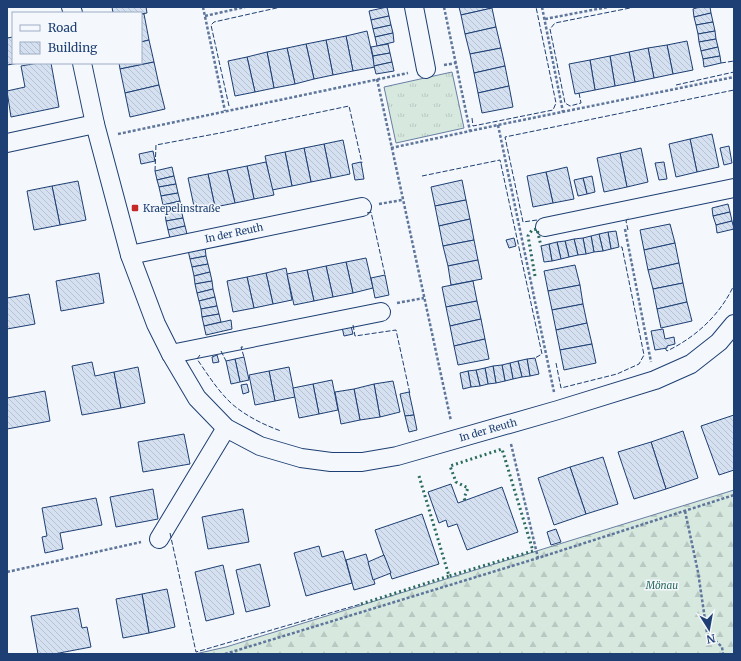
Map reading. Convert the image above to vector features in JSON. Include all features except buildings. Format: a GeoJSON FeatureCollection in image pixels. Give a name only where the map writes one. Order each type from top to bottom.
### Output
{"type":"FeatureCollection","features":[{"type":"Feature","properties":{"kind":"street"},"geometry":{"type":"LineString","coordinates":[[414,7],[426,69]]}},
{"type":"Feature","properties":{"kind":"street","name":"In der Reuth"},"geometry":{"type":"LineString","coordinates":[[82,64],[97,131],[130,255],[148,305],[171,354],[197,398],[226,428],[260,446],[301,458],[331,462],[362,462],[397,456],[558,410],[655,380],[691,364],[719,342],[734,324]]}},
{"type":"Feature","properties":{"kind":"street"},"geometry":{"type":"LineString","coordinates":[[7,143],[97,131]]}},
{"type":"Feature","properties":{"kind":"street"},"geometry":{"type":"LineString","coordinates":[[545,227],[734,188]]}},
{"type":"Feature","properties":{"kind":"street","name":"In der Reuth"},"geometry":{"type":"LineString","coordinates":[[130,255],[362,207]]}},
{"type":"Feature","properties":{"kind":"street"},"geometry":{"type":"LineString","coordinates":[[171,354],[380,312]]}},
{"type":"Feature","properties":{"kind":"street"},"geometry":{"type":"LineString","coordinates":[[159,538],[226,428]]}},
{"type":"Feature","properties":{"kind":"path"},"geometry":{"type":"LineString","coordinates":[[203,7],[225,111]]}},
{"type":"Feature","properties":{"kind":"path"},"geometry":{"type":"LineString","coordinates":[[205,16],[245,7]]}},
{"type":"Feature","properties":{"kind":"path"},"geometry":{"type":"LineString","coordinates":[[444,7],[470,131]]}},
{"type":"Feature","properties":{"kind":"path"},"geometry":{"type":"LineString","coordinates":[[542,7],[563,112]]}},
{"type":"Feature","properties":{"kind":"path"},"geometry":{"type":"LineString","coordinates":[[544,19],[608,7]]}},
{"type":"Feature","properties":{"kind":"path"},"geometry":{"type":"LineString","coordinates":[[97,131],[225,111],[456,63]]}},
{"type":"Feature","properties":{"kind":"path"},"geometry":{"type":"LineString","coordinates":[[391,148],[734,77]]}},
{"type":"Feature","properties":{"kind":"path"},"geometry":{"type":"LineString","coordinates":[[377,79],[455,439]]}},
{"type":"Feature","properties":{"kind":"path"},"geometry":{"type":"LineString","coordinates":[[498,125],[558,410]]}},
{"type":"Feature","properties":{"kind":"path"},"geometry":{"type":"LineString","coordinates":[[621,212],[655,380]]}},
{"type":"Feature","properties":{"kind":"path"},"geometry":{"type":"LineString","coordinates":[[380,312],[393,304],[424,298]]}},
{"type":"Feature","properties":{"kind":"path"},"geometry":{"type":"LineString","coordinates":[[506,424],[538,558]]}},
{"type":"Feature","properties":{"kind":"path"},"geometry":{"type":"LineString","coordinates":[[227,654],[538,558],[734,495]]}},
{"type":"Feature","properties":{"kind":"path"},"geometry":{"type":"LineString","coordinates":[[685,511],[698,572],[707,632],[722,647],[723,654]]}},
{"type":"Feature","properties":{"kind":"path"},"geometry":{"type":"LineString","coordinates":[[7,572],[159,538]]}},
{"type":"Feature","properties":{"kind":"green space"},"geometry":{"type":"Polygon","coordinates":[[[452,72],[464,128],[396,143],[384,87],[452,72]]]}},
{"type":"Feature","properties":{"kind":"green space","name":"Mönau"},"geometry":{"type":"Polygon","coordinates":[[[734,490],[734,654],[195,654],[226,647],[734,490]]]}},
{"type":"Feature","properties":{"kind":"hedge"},"geometry":{"type":"LineString","coordinates":[[535,276],[528,236],[532,230],[537,229],[541,246]]}},
{"type":"Feature","properties":{"kind":"hedge"},"geometry":{"type":"LineString","coordinates":[[419,476],[449,576],[533,551],[502,449],[450,466],[456,482],[468,488],[464,498],[466,503]]}},
{"type":"Feature","properties":{"kind":"hedge"},"geometry":{"type":"LineString","coordinates":[[361,604],[449,576]]}},
{"type":"Feature","properties":{"kind":"fence"},"geometry":{"type":"LineString","coordinates":[[229,106],[211,25],[214,22],[281,7]]}},
{"type":"Feature","properties":{"kind":"fence"},"geometry":{"type":"LineString","coordinates":[[472,118],[473,126],[553,110],[556,103],[536,7]]}},
{"type":"Feature","properties":{"kind":"fence"},"geometry":{"type":"LineString","coordinates":[[579,93],[581,103],[570,106],[565,103],[550,29],[555,23],[635,7]]}},
{"type":"Feature","properties":{"kind":"fence"},"geometry":{"type":"LineString","coordinates":[[721,63],[734,61]]}},
{"type":"Feature","properties":{"kind":"fence"},"geometry":{"type":"LineString","coordinates":[[676,85],[734,72]]}},
{"type":"Feature","properties":{"kind":"fence"},"geometry":{"type":"LineString","coordinates":[[537,220],[523,222],[505,137],[734,90]]}},
{"type":"Feature","properties":{"kind":"fence"},"geometry":{"type":"LineString","coordinates":[[155,171],[156,145],[349,106],[362,163]]}},
{"type":"Feature","properties":{"kind":"fence"},"geometry":{"type":"LineString","coordinates":[[422,176],[500,160],[542,354],[535,358]]}},
{"type":"Feature","properties":{"kind":"fence"},"geometry":{"type":"LineString","coordinates":[[367,213],[371,212],[385,275]]}},
{"type":"Feature","properties":{"kind":"fence"},"geometry":{"type":"LineString","coordinates":[[628,230],[626,221],[629,217]]}},
{"type":"Feature","properties":{"kind":"fence"},"geometry":{"type":"LineString","coordinates":[[556,363],[561,388],[617,374],[639,364],[644,355],[622,247],[619,247]]}},
{"type":"Feature","properties":{"kind":"fence"},"geometry":{"type":"LineString","coordinates":[[665,348],[667,351],[678,345],[706,324],[722,306],[734,285]]}},
{"type":"Feature","properties":{"kind":"fence"},"geometry":{"type":"LineString","coordinates":[[353,325],[355,336],[396,330],[410,394]]}},
{"type":"Feature","properties":{"kind":"fence"},"geometry":{"type":"LineString","coordinates":[[243,347],[241,347],[244,357]]}},
{"type":"Feature","properties":{"kind":"fence"},"geometry":{"type":"LineString","coordinates":[[221,351],[226,361]]}},
{"type":"Feature","properties":{"kind":"fence"},"geometry":{"type":"LineString","coordinates":[[200,355],[197,359],[209,377],[232,404],[255,420],[281,431]]}},
{"type":"Feature","properties":{"kind":"fence"},"geometry":{"type":"LineString","coordinates":[[170,533],[196,652],[361,604]]}},
{"type":"Feature","properties":{"kind":"place","name":"Kraepelinstraße"},"geometry":{"type":"Point","coordinates":[135,208]}}]}
